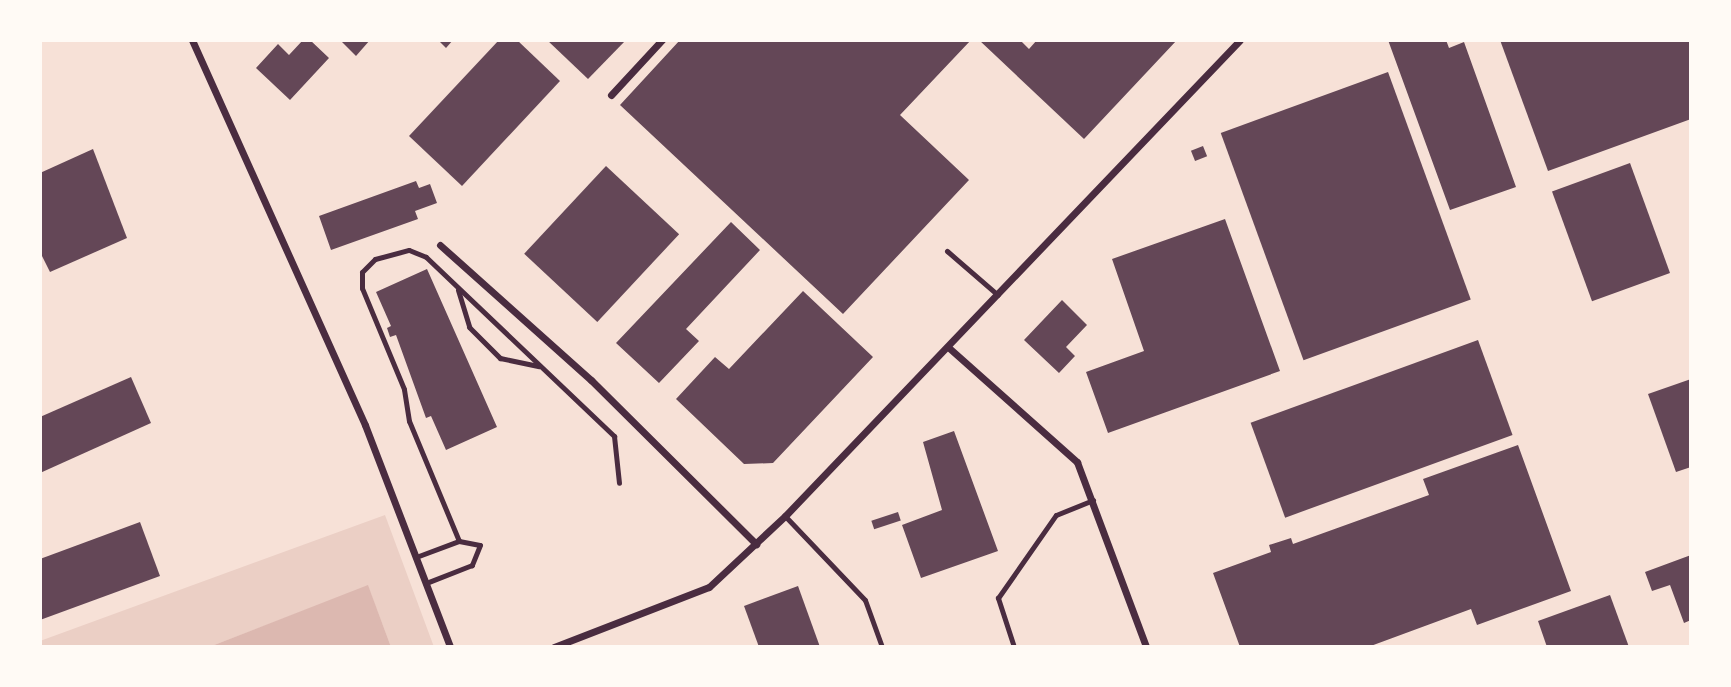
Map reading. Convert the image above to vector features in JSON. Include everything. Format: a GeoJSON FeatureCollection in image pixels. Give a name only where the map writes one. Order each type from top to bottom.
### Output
{"type":"FeatureCollection","features":[{"type":"Feature","properties":{"kind":"street"},"geometry":{"type":"LineString","coordinates":[[192,40],[365,425],[450,647]]}},
{"type":"Feature","properties":{"kind":"street"},"geometry":{"type":"LineString","coordinates":[[611,95],[662,40]]}},
{"type":"Feature","properties":{"kind":"street"},"geometry":{"type":"LineString","coordinates":[[554,647],[709,587],[785,516],[1240,40]]}},
{"type":"Feature","properties":{"kind":"street"},"geometry":{"type":"LineString","coordinates":[[440,245],[591,380],[756,544]]}},
{"type":"Feature","properties":{"kind":"street"},"geometry":{"type":"LineString","coordinates":[[948,347],[1077,462],[1146,647]]}},
{"type":"Feature","properties":{"kind":"lane"},"geometry":{"type":"LineString","coordinates":[[459,541],[409,421],[404,389],[361,279],[366,265],[409,250],[426,257],[614,436],[619,483]]}},
{"type":"Feature","properties":{"kind":"lane"},"geometry":{"type":"LineString","coordinates":[[947,251],[998,295]]}},
{"type":"Feature","properties":{"kind":"lane"},"geometry":{"type":"LineString","coordinates":[[457,287],[469,327],[500,358],[540,366]]}},
{"type":"Feature","properties":{"kind":"lane"},"geometry":{"type":"LineString","coordinates":[[1014,647],[998,598],[1056,515],[1093,500]]}},
{"type":"Feature","properties":{"kind":"lane"},"geometry":{"type":"LineString","coordinates":[[785,516],[865,600],[882,647]]}},
{"type":"Feature","properties":{"kind":"lane"},"geometry":{"type":"LineString","coordinates":[[416,556],[459,541],[481,545],[472,565],[426,583]]}},
{"type":"Feature","properties":{"kind":"shaded area"},"geometry":{"type":"Polygon","coordinates":[[[385,515],[434,647],[391,647],[368,586],[209,647],[40,647],[40,641],[385,515]]]}},
{"type":"Feature","properties":{"kind":"shaded area"},"geometry":{"type":"Polygon","coordinates":[[[368,585],[391,647],[209,647],[368,585]]]}},
{"type":"Feature","properties":{"kind":"building"},"geometry":{"type":"Polygon","coordinates":[[[303,40],[310,40],[329,58],[290,100],[256,68],[278,44],[289,55],[303,40]]]}},
{"type":"Feature","properties":{"kind":"building"},"geometry":{"type":"Polygon","coordinates":[[[340,40],[370,40],[356,56],[340,40]]]}},
{"type":"Feature","properties":{"kind":"building"},"geometry":{"type":"Polygon","coordinates":[[[438,40],[453,40],[446,48],[438,40]]]}},
{"type":"Feature","properties":{"kind":"building"},"geometry":{"type":"Polygon","coordinates":[[[499,40],[517,40],[560,81],[462,186],[409,136],[499,40]]]}},
{"type":"Feature","properties":{"kind":"building"},"geometry":{"type":"Polygon","coordinates":[[[547,40],[626,40],[588,79],[547,40]]]}},
{"type":"Feature","properties":{"kind":"building"},"geometry":{"type":"Polygon","coordinates":[[[680,40],[971,40],[900,115],[969,180],[843,314],[620,105],[680,40]]]}},
{"type":"Feature","properties":{"kind":"building"},"geometry":{"type":"Polygon","coordinates":[[[979,40],[1020,40],[1029,49],[1037,40],[1177,40],[1084,139],[979,40]]]}},
{"type":"Feature","properties":{"kind":"building"},"geometry":{"type":"Polygon","coordinates":[[[1388,40],[1446,40],[1449,48],[1464,42],[1516,187],[1450,210],[1388,40]]]}},
{"type":"Feature","properties":{"kind":"building"},"geometry":{"type":"Polygon","coordinates":[[[1500,40],[1691,40],[1691,119],[1548,171],[1500,40]]]}},
{"type":"Feature","properties":{"kind":"building"},"geometry":{"type":"Polygon","coordinates":[[[1388,72],[1471,299],[1304,360],[1221,133],[1388,72]]]}},
{"type":"Feature","properties":{"kind":"building"},"geometry":{"type":"Polygon","coordinates":[[[1203,146],[1207,156],[1195,161],[1191,151],[1203,146]]]}},
{"type":"Feature","properties":{"kind":"building"},"geometry":{"type":"Polygon","coordinates":[[[93,149],[127,238],[50,272],[40,252],[40,173],[93,149]]]}},
{"type":"Feature","properties":{"kind":"building"},"geometry":{"type":"Polygon","coordinates":[[[1630,163],[1670,273],[1592,301],[1552,191],[1630,163]]]}},
{"type":"Feature","properties":{"kind":"building"},"geometry":{"type":"Polygon","coordinates":[[[606,166],[679,234],[597,322],[524,254],[606,166]]]}},
{"type":"Feature","properties":{"kind":"building"},"geometry":{"type":"Polygon","coordinates":[[[416,181],[419,188],[430,184],[437,203],[415,211],[418,219],[331,250],[319,216],[416,181]]]}},
{"type":"Feature","properties":{"kind":"building"},"geometry":{"type":"Polygon","coordinates":[[[1225,219],[1280,371],[1108,433],[1086,372],[1144,351],[1112,259],[1225,219]]]}},
{"type":"Feature","properties":{"kind":"building"},"geometry":{"type":"Polygon","coordinates":[[[731,222],[760,250],[686,329],[699,341],[659,383],[616,343],[731,222]]]}},
{"type":"Feature","properties":{"kind":"building"},"geometry":{"type":"Polygon","coordinates":[[[427,269],[497,427],[446,450],[431,416],[426,418],[396,335],[390,337],[387,328],[391,326],[376,292],[427,269]]]}},
{"type":"Feature","properties":{"kind":"building"},"geometry":{"type":"Polygon","coordinates":[[[803,291],[873,357],[773,463],[744,464],[676,399],[715,357],[729,369],[803,291]]]}},
{"type":"Feature","properties":{"kind":"building"},"geometry":{"type":"Polygon","coordinates":[[[1062,300],[1087,325],[1066,347],[1075,356],[1059,373],[1024,340],[1062,300]]]}},
{"type":"Feature","properties":{"kind":"building"},"geometry":{"type":"Polygon","coordinates":[[[1478,340],[1513,435],[1285,518],[1251,423],[1478,340]]]}},
{"type":"Feature","properties":{"kind":"building"},"geometry":{"type":"Polygon","coordinates":[[[131,377],[151,423],[40,473],[40,417],[131,377]]]}},
{"type":"Feature","properties":{"kind":"building"},"geometry":{"type":"Polygon","coordinates":[[[1691,379],[1691,467],[1676,472],[1648,394],[1691,379]]]}},
{"type":"Feature","properties":{"kind":"building"},"geometry":{"type":"Polygon","coordinates":[[[954,431],[998,551],[921,578],[902,525],[942,510],[923,442],[954,431]]]}},
{"type":"Feature","properties":{"kind":"building"},"geometry":{"type":"Polygon","coordinates":[[[1518,445],[1571,591],[1477,625],[1471,609],[1368,647],[1240,647],[1213,573],[1271,552],[1269,545],[1291,538],[1293,544],[1429,495],[1423,479],[1518,445]]]}},
{"type":"Feature","properties":{"kind":"building"},"geometry":{"type":"Polygon","coordinates":[[[898,512],[901,521],[874,529],[871,521],[898,512]]]}},
{"type":"Feature","properties":{"kind":"building"},"geometry":{"type":"Polygon","coordinates":[[[140,522],[160,576],[40,620],[40,559],[140,522]]]}},
{"type":"Feature","properties":{"kind":"building"},"geometry":{"type":"Polygon","coordinates":[[[1691,555],[1691,620],[1684,623],[1670,585],[1652,591],[1645,572],[1691,555]]]}},
{"type":"Feature","properties":{"kind":"building"},"geometry":{"type":"Polygon","coordinates":[[[798,586],[820,647],[759,647],[744,606],[798,586]]]}},
{"type":"Feature","properties":{"kind":"building"},"geometry":{"type":"Polygon","coordinates":[[[1610,595],[1629,647],[1547,647],[1538,621],[1610,595]]]}}]}
